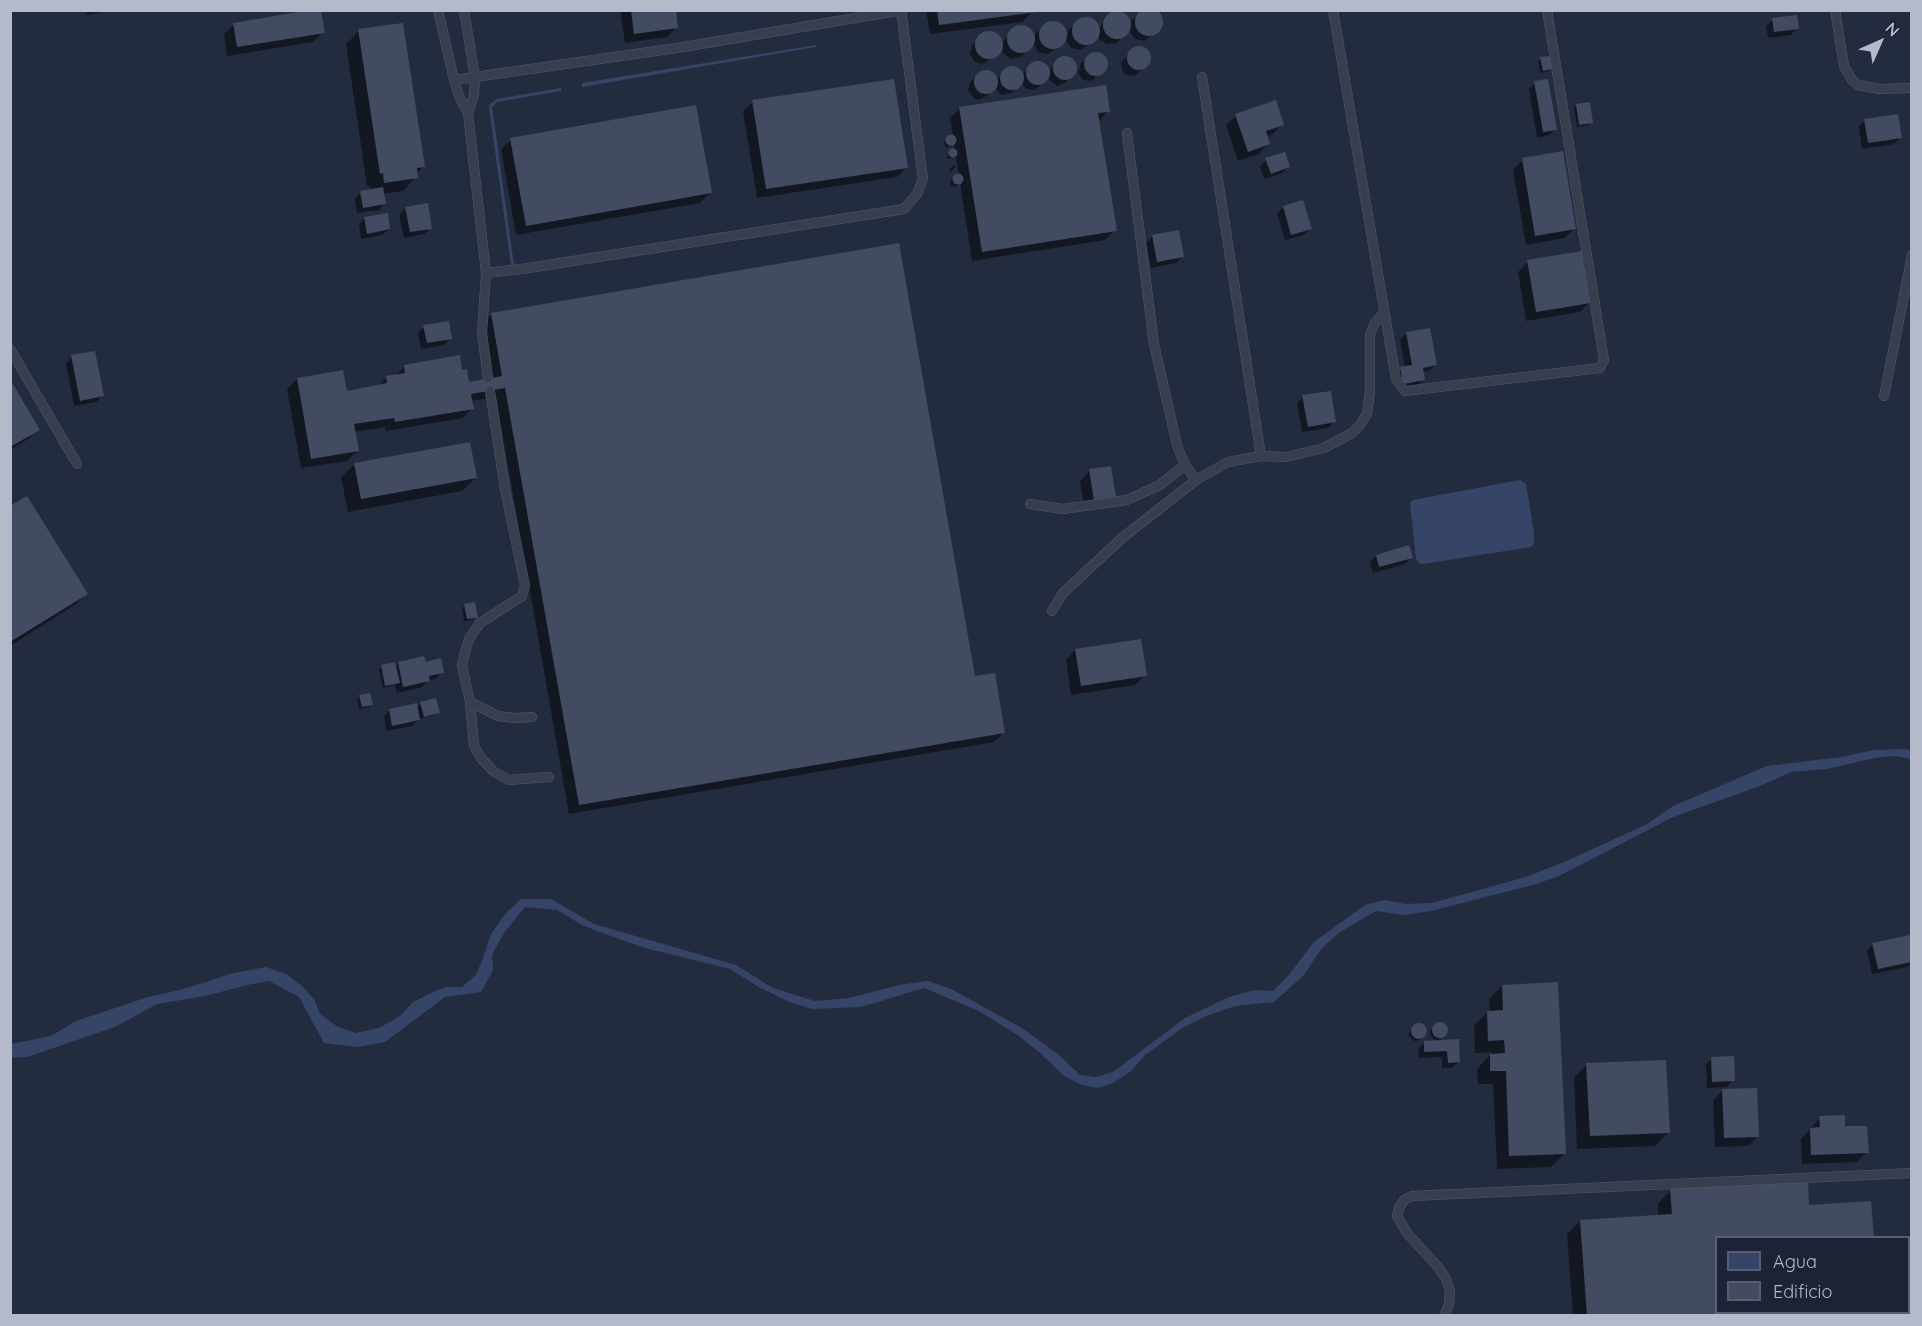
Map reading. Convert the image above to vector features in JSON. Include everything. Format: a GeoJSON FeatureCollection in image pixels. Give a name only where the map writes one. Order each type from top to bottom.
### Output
{"type":"FeatureCollection","features":[{"type":"Feature","properties":{"kind":"lane"},"geometry":{"type":"LineString","coordinates":[[438,10],[454,80],[468,113],[486,273],[482,333],[488,378]]}},
{"type":"Feature","properties":{"kind":"lane"},"geometry":{"type":"LineString","coordinates":[[464,10],[475,78],[474,95],[468,113]]}},
{"type":"Feature","properties":{"kind":"lane"},"geometry":{"type":"LineString","coordinates":[[1333,10],[1396,379],[1405,391],[1600,368],[1604,360],[1547,10]]}},
{"type":"Feature","properties":{"kind":"lane"},"geometry":{"type":"LineString","coordinates":[[1835,10],[1844,66],[1852,80],[1858,85],[1878,89],[1911,87]]}},
{"type":"Feature","properties":{"kind":"lane"},"geometry":{"type":"LineString","coordinates":[[454,80],[676,48],[901,11],[923,180],[917,194],[904,209],[486,273]]}},
{"type":"Feature","properties":{"kind":"lane"},"geometry":{"type":"LineString","coordinates":[[1202,77],[1261,456]]}},
{"type":"Feature","properties":{"kind":"lane"},"geometry":{"type":"LineString","coordinates":[[1127,133],[1154,344],[1177,445],[1185,465],[1196,480]]}},
{"type":"Feature","properties":{"kind":"lane"},"geometry":{"type":"LineString","coordinates":[[1884,396],[1911,255]]}},
{"type":"Feature","properties":{"kind":"lane"},"geometry":{"type":"LineString","coordinates":[[1052,610],[1063,593],[1122,538],[1196,480],[1228,462],[1261,456],[1286,458],[1324,448],[1352,433],[1367,414],[1370,391],[1370,334],[1375,323],[1384,313]]}},
{"type":"Feature","properties":{"kind":"lane"},"geometry":{"type":"LineString","coordinates":[[10,349],[77,464]]}},
{"type":"Feature","properties":{"kind":"lane"},"geometry":{"type":"LineString","coordinates":[[490,391],[505,489],[525,585],[522,596],[480,623],[469,639],[462,666],[470,702],[474,746],[493,771],[509,780],[549,777]]}},
{"type":"Feature","properties":{"kind":"lane"},"geometry":{"type":"LineString","coordinates":[[1030,504],[1063,509],[1126,500],[1160,485],[1185,465]]}},
{"type":"Feature","properties":{"kind":"lane"},"geometry":{"type":"LineString","coordinates":[[470,702],[498,716],[532,717]]}},
{"type":"Feature","properties":{"kind":"lane"},"geometry":{"type":"LineString","coordinates":[[1444,1316],[1449,1305],[1450,1291],[1446,1279],[1407,1233],[1397,1216],[1404,1200],[1412,1196],[1911,1173]]}},
{"type":"Feature","properties":{"kind":"water"},"geometry":{"type":"Polygon","coordinates":[[[816,45],[816,47],[582,87],[582,83],[816,45]]]}},
{"type":"Feature","properties":{"kind":"water"},"geometry":{"type":"Polygon","coordinates":[[[561,88],[561,91],[497,102],[492,107],[514,265],[511,265],[489,105],[497,99],[561,88]]]}},
{"type":"Feature","properties":{"kind":"water"},"geometry":{"type":"Polygon","coordinates":[[[1520,480],[1526,484],[1534,533],[1534,544],[1531,547],[1419,563],[1416,559],[1410,503],[1413,500],[1520,480]]]}},
{"type":"Feature","properties":{"kind":"water"},"geometry":{"type":"Polygon","coordinates":[[[1905,749],[1911,751],[1911,759],[1894,756],[1875,758],[1827,769],[1791,772],[1760,786],[1673,817],[1559,876],[1533,885],[1431,911],[1403,915],[1376,911],[1340,932],[1322,948],[1303,976],[1274,1002],[1235,1006],[1206,1016],[1184,1027],[1145,1055],[1131,1071],[1113,1083],[1098,1088],[1082,1085],[1064,1076],[1019,1036],[979,1011],[924,988],[861,1007],[812,1009],[760,988],[730,969],[645,948],[582,925],[557,910],[525,907],[504,933],[492,955],[493,970],[481,992],[445,997],[385,1042],[357,1047],[324,1043],[299,997],[269,981],[205,996],[157,1004],[115,1027],[27,1057],[11,1058],[11,1044],[51,1036],[76,1021],[148,997],[180,990],[234,973],[266,967],[286,974],[302,986],[314,999],[320,1014],[338,1027],[356,1033],[379,1028],[400,1016],[413,1002],[446,987],[462,987],[475,976],[491,934],[505,914],[521,899],[551,899],[594,924],[736,965],[773,988],[815,1001],[849,998],[899,985],[928,981],[951,989],[1022,1028],[1059,1055],[1080,1075],[1096,1077],[1113,1072],[1185,1018],[1229,997],[1254,990],[1273,991],[1288,976],[1314,942],[1365,905],[1384,900],[1405,904],[1432,903],[1526,877],[1647,824],[1673,806],[1767,766],[1841,757],[1874,750],[1905,749]]]}},
{"type":"Feature","properties":{"kind":"building"},"geometry":{"type":"Polygon","coordinates":[[[1149,8],[1159,12],[1163,22],[1159,32],[1149,36],[1139,32],[1135,22],[1139,12],[1149,8]]]}},
{"type":"Feature","properties":{"kind":"building"},"geometry":{"type":"Polygon","coordinates":[[[321,10],[325,33],[237,47],[233,23],[321,10]]]}},
{"type":"Feature","properties":{"kind":"building"},"geometry":{"type":"Polygon","coordinates":[[[631,10],[676,10],[678,28],[634,34],[631,10]]]}},
{"type":"Feature","properties":{"kind":"building"},"geometry":{"type":"Polygon","coordinates":[[[937,10],[1037,10],[1037,12],[939,25],[937,10]]]}},
{"type":"Feature","properties":{"kind":"building"},"geometry":{"type":"Polygon","coordinates":[[[1117,11],[1127,15],[1131,25],[1127,35],[1117,39],[1107,35],[1103,25],[1107,15],[1117,11]]]}},
{"type":"Feature","properties":{"kind":"building"},"geometry":{"type":"Polygon","coordinates":[[[1797,15],[1799,29],[1774,32],[1772,18],[1797,15]]]}},
{"type":"Feature","properties":{"kind":"building"},"geometry":{"type":"Polygon","coordinates":[[[1086,17],[1096,21],[1100,31],[1096,41],[1086,45],[1076,41],[1072,31],[1076,21],[1086,17]]]}},
{"type":"Feature","properties":{"kind":"building"},"geometry":{"type":"Polygon","coordinates":[[[1053,21],[1063,25],[1067,35],[1063,45],[1053,49],[1043,45],[1039,35],[1043,25],[1053,21]]]}},
{"type":"Feature","properties":{"kind":"building"},"geometry":{"type":"Polygon","coordinates":[[[403,23],[425,167],[417,168],[418,178],[384,183],[383,173],[380,174],[358,29],[403,23]]]}},
{"type":"Feature","properties":{"kind":"building"},"geometry":{"type":"Polygon","coordinates":[[[1021,25],[1031,29],[1035,39],[1031,49],[1021,53],[1011,49],[1007,39],[1011,29],[1021,25]]]}},
{"type":"Feature","properties":{"kind":"building"},"geometry":{"type":"Polygon","coordinates":[[[989,31],[999,35],[1003,45],[999,55],[989,59],[979,55],[975,45],[979,35],[989,31]]]}},
{"type":"Feature","properties":{"kind":"building"},"geometry":{"type":"Polygon","coordinates":[[[1139,46],[1148,49],[1151,58],[1148,67],[1139,70],[1130,67],[1127,58],[1130,49],[1139,46]]]}},
{"type":"Feature","properties":{"kind":"building"},"geometry":{"type":"Polygon","coordinates":[[[1096,52],[1105,55],[1108,64],[1105,73],[1096,76],[1087,73],[1084,64],[1087,55],[1096,52]]]}},
{"type":"Feature","properties":{"kind":"building"},"geometry":{"type":"Polygon","coordinates":[[[1065,56],[1074,59],[1077,68],[1074,77],[1065,80],[1056,77],[1053,68],[1056,59],[1065,56]]]}},
{"type":"Feature","properties":{"kind":"building"},"geometry":{"type":"Polygon","coordinates":[[[1550,56],[1552,69],[1543,71],[1540,57],[1550,56]]]}},
{"type":"Feature","properties":{"kind":"building"},"geometry":{"type":"Polygon","coordinates":[[[1038,61],[1047,64],[1050,73],[1047,82],[1038,85],[1029,82],[1026,73],[1029,64],[1038,61]]]}},
{"type":"Feature","properties":{"kind":"building"},"geometry":{"type":"Polygon","coordinates":[[[1012,66],[1021,69],[1024,78],[1021,87],[1012,90],[1003,87],[1000,78],[1003,69],[1012,66]]]}},
{"type":"Feature","properties":{"kind":"building"},"geometry":{"type":"Polygon","coordinates":[[[986,70],[995,73],[998,82],[995,91],[986,94],[977,91],[974,82],[977,73],[986,70]]]}},
{"type":"Feature","properties":{"kind":"building"},"geometry":{"type":"Polygon","coordinates":[[[894,79],[908,168],[766,189],[752,100],[894,79]]]}},
{"type":"Feature","properties":{"kind":"building"},"geometry":{"type":"Polygon","coordinates":[[[1548,79],[1557,130],[1543,132],[1534,81],[1548,79]]]}},
{"type":"Feature","properties":{"kind":"building"},"geometry":{"type":"Polygon","coordinates":[[[1106,85],[1110,112],[1098,113],[1117,231],[982,252],[959,107],[1106,85]]]}},
{"type":"Feature","properties":{"kind":"building"},"geometry":{"type":"Polygon","coordinates":[[[1276,100],[1284,125],[1266,131],[1270,144],[1248,152],[1235,114],[1276,100]]]}},
{"type":"Feature","properties":{"kind":"building"},"geometry":{"type":"Polygon","coordinates":[[[1590,102],[1593,123],[1579,125],[1576,104],[1590,102]]]}},
{"type":"Feature","properties":{"kind":"building"},"geometry":{"type":"Polygon","coordinates":[[[696,105],[712,193],[526,226],[510,138],[696,105]]]}},
{"type":"Feature","properties":{"kind":"building"},"geometry":{"type":"Polygon","coordinates":[[[1898,114],[1902,138],[1868,143],[1864,119],[1898,114]]]}},
{"type":"Feature","properties":{"kind":"building"},"geometry":{"type":"Polygon","coordinates":[[[951,134],[957,140],[951,146],[945,140],[951,134]]]}},
{"type":"Feature","properties":{"kind":"building"},"geometry":{"type":"Polygon","coordinates":[[[953,149],[957,153],[953,157],[949,153],[953,149]]]}},
{"type":"Feature","properties":{"kind":"building"},"geometry":{"type":"Polygon","coordinates":[[[1563,151],[1576,229],[1535,236],[1522,158],[1563,151]]]}},
{"type":"Feature","properties":{"kind":"building"},"geometry":{"type":"Polygon","coordinates":[[[1285,152],[1290,167],[1271,174],[1265,158],[1285,152]]]}},
{"type":"Feature","properties":{"kind":"building"},"geometry":{"type":"Polygon","coordinates":[[[958,173],[964,179],[958,185],[952,179],[958,173]]]}},
{"type":"Feature","properties":{"kind":"building"},"geometry":{"type":"Polygon","coordinates":[[[383,187],[386,204],[363,208],[360,191],[383,187]]]}},
{"type":"Feature","properties":{"kind":"building"},"geometry":{"type":"Polygon","coordinates":[[[1303,200],[1312,229],[1291,235],[1283,206],[1303,200]]]}},
{"type":"Feature","properties":{"kind":"building"},"geometry":{"type":"Polygon","coordinates":[[[428,203],[432,229],[410,232],[405,207],[428,203]]]}},
{"type":"Feature","properties":{"kind":"building"},"geometry":{"type":"Polygon","coordinates":[[[388,213],[390,229],[367,234],[364,217],[388,213]]]}},
{"type":"Feature","properties":{"kind":"building"},"geometry":{"type":"Polygon","coordinates":[[[1179,230],[1184,257],[1157,262],[1152,235],[1179,230]]]}},
{"type":"Feature","properties":{"kind":"building"},"geometry":{"type":"Polygon","coordinates":[[[899,243],[975,676],[995,673],[1005,733],[579,805],[505,388],[471,394],[474,409],[395,422],[394,418],[354,424],[359,451],[311,459],[297,378],[343,370],[347,391],[387,383],[386,376],[405,373],[404,365],[460,355],[462,370],[467,369],[469,382],[502,376],[491,313],[899,243]]]}},
{"type":"Feature","properties":{"kind":"building"},"geometry":{"type":"Polygon","coordinates":[[[1582,251],[1591,303],[1536,312],[1527,260],[1582,251]]]}},
{"type":"Feature","properties":{"kind":"building"},"geometry":{"type":"Polygon","coordinates":[[[449,321],[452,339],[427,343],[423,325],[449,321]]]}},
{"type":"Feature","properties":{"kind":"building"},"geometry":{"type":"Polygon","coordinates":[[[1430,328],[1437,365],[1423,368],[1425,380],[1403,384],[1400,367],[1412,365],[1406,332],[1430,328]]]}},
{"type":"Feature","properties":{"kind":"building"},"geometry":{"type":"Polygon","coordinates":[[[95,351],[104,396],[80,401],[71,355],[95,351]]]}},
{"type":"Feature","properties":{"kind":"building"},"geometry":{"type":"Polygon","coordinates":[[[10,379],[40,430],[10,447],[10,379]]]}},
{"type":"Feature","properties":{"kind":"building"},"geometry":{"type":"Polygon","coordinates":[[[1331,391],[1336,422],[1308,427],[1302,395],[1331,391]]]}},
{"type":"Feature","properties":{"kind":"building"},"geometry":{"type":"Polygon","coordinates":[[[470,442],[477,478],[361,499],[354,463],[470,442]]]}},
{"type":"Feature","properties":{"kind":"building"},"geometry":{"type":"Polygon","coordinates":[[[1111,466],[1116,498],[1094,501],[1089,469],[1111,466]]]}},
{"type":"Feature","properties":{"kind":"building"},"geometry":{"type":"Polygon","coordinates":[[[27,496],[88,594],[10,642],[10,506],[27,496]]]}},
{"type":"Feature","properties":{"kind":"building"},"geometry":{"type":"Polygon","coordinates":[[[1409,545],[1413,558],[1379,567],[1376,555],[1409,545]]]}},
{"type":"Feature","properties":{"kind":"building"},"geometry":{"type":"Polygon","coordinates":[[[475,602],[478,618],[467,619],[464,604],[475,602]]]}},
{"type":"Feature","properties":{"kind":"building"},"geometry":{"type":"Polygon","coordinates":[[[1141,639],[1147,676],[1081,686],[1075,649],[1141,639]]]}},
{"type":"Feature","properties":{"kind":"building"},"geometry":{"type":"Polygon","coordinates":[[[424,656],[426,662],[441,658],[444,673],[429,676],[430,681],[403,687],[398,662],[424,656]]]}},
{"type":"Feature","properties":{"kind":"building"},"geometry":{"type":"Polygon","coordinates":[[[395,662],[400,683],[385,686],[381,665],[395,662]]]}},
{"type":"Feature","properties":{"kind":"building"},"geometry":{"type":"Polygon","coordinates":[[[370,693],[373,705],[362,707],[359,695],[370,693]]]}},
{"type":"Feature","properties":{"kind":"building"},"geometry":{"type":"Polygon","coordinates":[[[436,698],[440,713],[424,717],[420,702],[436,698]]]}},
{"type":"Feature","properties":{"kind":"building"},"geometry":{"type":"Polygon","coordinates":[[[417,703],[420,720],[392,726],[389,709],[417,703]]]}},
{"type":"Feature","properties":{"kind":"building"},"geometry":{"type":"Polygon","coordinates":[[[1910,935],[1912,962],[1878,969],[1872,943],[1910,935]]]}},
{"type":"Feature","properties":{"kind":"building"},"geometry":{"type":"Polygon","coordinates":[[[1558,982],[1566,1154],[1509,1156],[1506,1071],[1490,1071],[1490,1054],[1505,1053],[1504,1040],[1488,1041],[1487,1011],[1503,1010],[1502,985],[1558,982]]]}},
{"type":"Feature","properties":{"kind":"building"},"geometry":{"type":"Polygon","coordinates":[[[1437,1022],[1443,1022],[1448,1030],[1446,1036],[1437,1038],[1432,1033],[1432,1027],[1437,1022]]]}},
{"type":"Feature","properties":{"kind":"building"},"geometry":{"type":"Polygon","coordinates":[[[1416,1023],[1422,1023],[1427,1031],[1425,1037],[1416,1039],[1411,1034],[1411,1028],[1416,1023]]]}},
{"type":"Feature","properties":{"kind":"building"},"geometry":{"type":"Polygon","coordinates":[[[1459,1039],[1460,1062],[1448,1063],[1447,1051],[1424,1052],[1424,1041],[1459,1039]]]}},
{"type":"Feature","properties":{"kind":"building"},"geometry":{"type":"Polygon","coordinates":[[[1734,1056],[1735,1081],[1712,1082],[1711,1057],[1734,1056]]]}},
{"type":"Feature","properties":{"kind":"building"},"geometry":{"type":"Polygon","coordinates":[[[1666,1060],[1670,1133],[1590,1136],[1586,1063],[1666,1060]]]}},
{"type":"Feature","properties":{"kind":"building"},"geometry":{"type":"Polygon","coordinates":[[[1757,1088],[1759,1137],[1724,1138],[1722,1089],[1757,1088]]]}},
{"type":"Feature","properties":{"kind":"building"},"geometry":{"type":"Polygon","coordinates":[[[1845,1115],[1845,1126],[1867,1126],[1869,1153],[1811,1155],[1810,1128],[1820,1127],[1819,1116],[1845,1115]]]}},
{"type":"Feature","properties":{"kind":"building"},"geometry":{"type":"Polygon","coordinates":[[[1808,1179],[1809,1205],[1871,1201],[1874,1236],[1715,1236],[1715,1314],[1879,1314],[1879,1316],[1587,1316],[1580,1220],[1672,1214],[1670,1188],[1808,1179]]]}}]}
